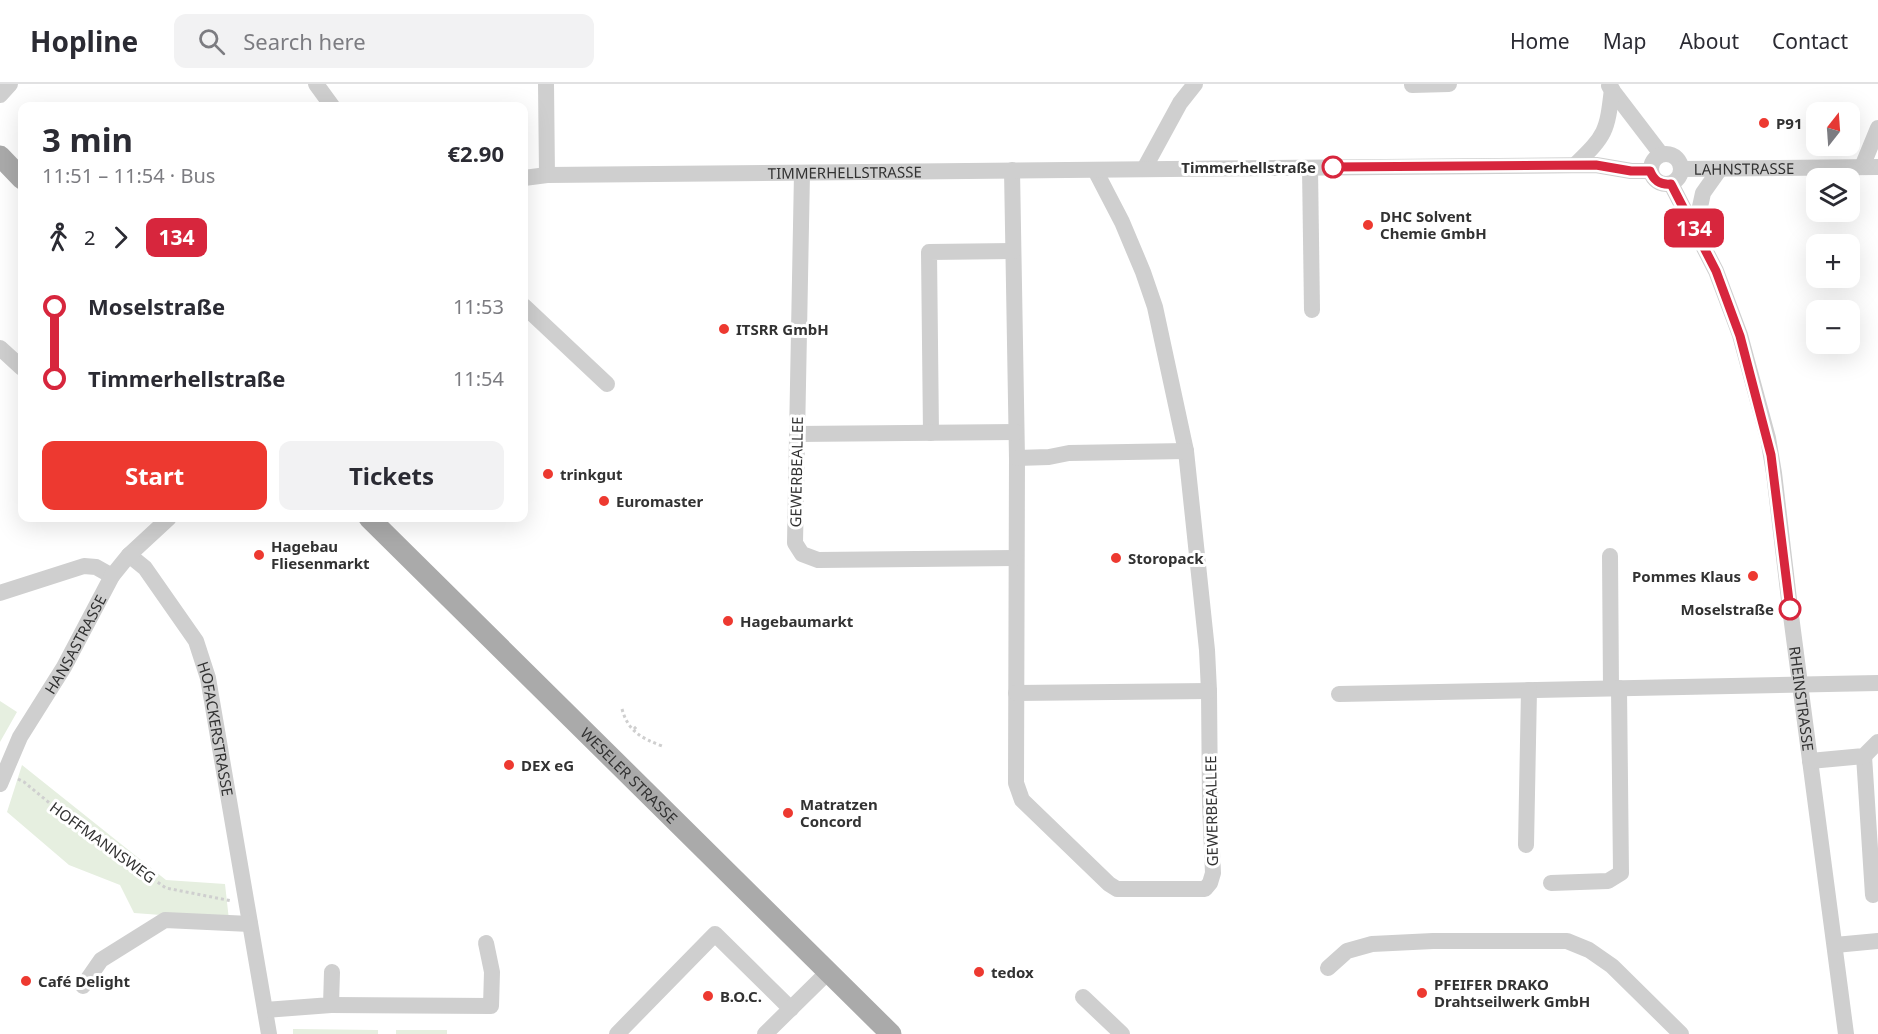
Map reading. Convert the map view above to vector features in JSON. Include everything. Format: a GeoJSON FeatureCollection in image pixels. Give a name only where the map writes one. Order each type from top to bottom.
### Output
{"type":"FeatureCollection","features":[{"type":"Feature","properties":{"kind":"main road"},"geometry":{"type":"LineString","coordinates":[[0,156],[18,175]]}},
{"type":"Feature","properties":{"kind":"main road","name":"WESELER STRASSE"},"geometry":{"type":"LineString","coordinates":[[373,522],[891,1034]]}},
{"type":"Feature","properties":{"kind":"street"},"geometry":{"type":"LineString","coordinates":[[0,95],[10,84]]}},
{"type":"Feature","properties":{"kind":"street"},"geometry":{"type":"LineString","coordinates":[[316,84],[329,102]]}},
{"type":"Feature","properties":{"kind":"street"},"geometry":{"type":"LineString","coordinates":[[546,84],[547,175]]}},
{"type":"Feature","properties":{"kind":"street"},"geometry":{"type":"LineString","coordinates":[[1143,169],[1180,103],[1195,84]]}},
{"type":"Feature","properties":{"kind":"street"},"geometry":{"type":"LineString","coordinates":[[1412,85],[1449,84]]}},
{"type":"Feature","properties":{"kind":"street"},"geometry":{"type":"LineString","coordinates":[[1610,86],[1662,154],[1675,157],[1680,162],[1681,169],[1677,180],[1671,184],[1658,183],[1650,171],[1655,158],[1662,154]]}},
{"type":"Feature","properties":{"kind":"street"},"geometry":{"type":"LineString","coordinates":[[1575,165],[1599,142],[1608,124],[1610,86]]}},
{"type":"Feature","properties":{"kind":"street"},"geometry":{"type":"LineString","coordinates":[[1870,167],[1878,128]]}},
{"type":"Feature","properties":{"kind":"street","name":"TIMMERHELLSTRASSE"},"geometry":{"type":"LineString","coordinates":[[528,177],[547,175],[1575,165],[1650,171]]}},
{"type":"Feature","properties":{"kind":"street","name":"LAHNSTRASSE"},"geometry":{"type":"LineString","coordinates":[[1681,169],[1870,167]]}},
{"type":"Feature","properties":{"kind":"street"},"geometry":{"type":"LineString","coordinates":[[1310,168],[1312,310]]}},
{"type":"Feature","properties":{"kind":"street"},"geometry":{"type":"LineString","coordinates":[[1695,230],[1703,194],[1720,169]]}},
{"type":"Feature","properties":{"kind":"street","name":"GEWERBEALLEE"},"geometry":{"type":"LineString","coordinates":[[1012,170],[1017,458],[1016,783],[1022,800],[1109,884],[1118,889],[1132,891],[1205,889],[1213,873],[1209,691],[1207,650],[1186,451],[1155,307],[1122,222],[1095,170]]}},
{"type":"Feature","properties":{"kind":"street","name":"GEWERBEALLEE"},"geometry":{"type":"LineString","coordinates":[[802,173],[795,543],[802,554],[818,560],[1016,558]]}},
{"type":"Feature","properties":{"kind":"street","name":"RHEINSTRASSE"},"geometry":{"type":"LineString","coordinates":[[1671,184],[1716,271],[1740,336],[1768,438],[1845,1034]]}},
{"type":"Feature","properties":{"kind":"street"},"geometry":{"type":"LineString","coordinates":[[931,433],[929,252],[1013,251]]}},
{"type":"Feature","properties":{"kind":"street"},"geometry":{"type":"LineString","coordinates":[[528,310],[607,384]]}},
{"type":"Feature","properties":{"kind":"street"},"geometry":{"type":"LineString","coordinates":[[0,348],[18,364]]}},
{"type":"Feature","properties":{"kind":"street"},"geometry":{"type":"LineString","coordinates":[[797,434],[1016,432]]}},
{"type":"Feature","properties":{"kind":"street"},"geometry":{"type":"LineString","coordinates":[[1017,458],[1049,458],[1069,453],[1186,451]]}},
{"type":"Feature","properties":{"kind":"street","name":"HANSASTRASSE"},"geometry":{"type":"LineString","coordinates":[[2,779],[20,737],[64,667],[112,576],[129,555],[165,522]]}},
{"type":"Feature","properties":{"kind":"street","name":"HOFACKERSTRASSE"},"geometry":{"type":"LineString","coordinates":[[129,555],[145,568],[196,641],[208,678],[269,1034]]}},
{"type":"Feature","properties":{"kind":"street"},"geometry":{"type":"LineString","coordinates":[[1551,883],[1608,881],[1621,873],[1610,556]]}},
{"type":"Feature","properties":{"kind":"street"},"geometry":{"type":"LineString","coordinates":[[0,593],[84,566],[96,567],[112,576]]}},
{"type":"Feature","properties":{"kind":"street"},"geometry":{"type":"LineString","coordinates":[[1339,694],[1878,683]]}},
{"type":"Feature","properties":{"kind":"street"},"geometry":{"type":"LineString","coordinates":[[1526,845],[1529,690]]}},
{"type":"Feature","properties":{"kind":"street"},"geometry":{"type":"LineString","coordinates":[[1016,693],[1209,691]]}},
{"type":"Feature","properties":{"kind":"street"},"geometry":{"type":"LineString","coordinates":[[1810,761],[1864,756],[1878,742]]}},
{"type":"Feature","properties":{"kind":"street"},"geometry":{"type":"LineString","coordinates":[[1864,756],[1873,895]]}},
{"type":"Feature","properties":{"kind":"street"},"geometry":{"type":"LineString","coordinates":[[83,986],[100,960],[165,920],[250,924]]}},
{"type":"Feature","properties":{"kind":"street"},"geometry":{"type":"LineString","coordinates":[[617,1034],[715,934],[791,1009]]}},
{"type":"Feature","properties":{"kind":"street"},"geometry":{"type":"LineString","coordinates":[[1328,968],[1347,951],[1372,944],[1567,941],[1589,950],[1612,966],[1681,1034]]}},
{"type":"Feature","properties":{"kind":"street"},"geometry":{"type":"LineString","coordinates":[[1835,945],[1878,941]]}},
{"type":"Feature","properties":{"kind":"street"},"geometry":{"type":"LineString","coordinates":[[266,1010],[331,1005],[491,1006],[492,972],[486,943]]}},
{"type":"Feature","properties":{"kind":"street"},"geometry":{"type":"LineString","coordinates":[[331,1005],[332,972]]}},
{"type":"Feature","properties":{"kind":"street"},"geometry":{"type":"LineString","coordinates":[[765,1034],[828,972]]}},
{"type":"Feature","properties":{"kind":"street"},"geometry":{"type":"LineString","coordinates":[[1083,997],[1122,1034]]}},
{"type":"Feature","properties":{"kind":"path"},"geometry":{"type":"LineString","coordinates":[[622,709],[626,722],[643,739],[662,746]]}},
{"type":"Feature","properties":{"kind":"path"},"geometry":{"type":"LineString","coordinates":[[634,729],[638,725]]}},
{"type":"Feature","properties":{"kind":"path","name":"HOFFMANNSWEG"},"geometry":{"type":"LineString","coordinates":[[2,779],[24,782],[80,828],[166,888],[247,904]]}},
{"type":"Feature","properties":{"kind":"green space"},"geometry":{"type":"Polygon","coordinates":[[[0,701],[17,712],[0,742],[0,701]]]}},
{"type":"Feature","properties":{"kind":"green space"},"geometry":{"type":"Polygon","coordinates":[[[22,765],[166,880],[225,884],[229,920],[134,913],[120,885],[69,865],[7,812],[22,765]]]}},
{"type":"Feature","properties":{"kind":"green space"},"geometry":{"type":"Polygon","coordinates":[[[293,1029],[378,1030],[378,1034],[293,1034],[293,1029]]]}},
{"type":"Feature","properties":{"kind":"green space"},"geometry":{"type":"Polygon","coordinates":[[[396,1030],[447,1030],[447,1034],[396,1034],[396,1030]]]}},
{"type":"Feature","properties":{"kind":"bus line","name":"134"},"geometry":{"type":"LineString","coordinates":[[1333,167],[1596,165],[1631,171],[1650,171],[1658,183],[1671,184],[1716,271],[1740,336],[1768,438],[1790,609]]}},
{"type":"Feature","properties":{"kind":"place","name":"P91"},"geometry":{"type":"Point","coordinates":[1764,123]}},
{"type":"Feature","properties":{"kind":"place","name":"Timmerhellstraße"},"geometry":{"type":"Point","coordinates":[1333,167]}},
{"type":"Feature","properties":{"kind":"place","name":"DHC Solvent Chemie GmbH"},"geometry":{"type":"Point","coordinates":[1368,225]}},
{"type":"Feature","properties":{"kind":"place","name":"ITSRR GmbH"},"geometry":{"type":"Point","coordinates":[724,329]}},
{"type":"Feature","properties":{"kind":"place","name":"trinkgut"},"geometry":{"type":"Point","coordinates":[548,474]}},
{"type":"Feature","properties":{"kind":"place","name":"Euromaster"},"geometry":{"type":"Point","coordinates":[604,501]}},
{"type":"Feature","properties":{"kind":"place","name":"Hagebau Fliesenmarkt"},"geometry":{"type":"Point","coordinates":[259,555]}},
{"type":"Feature","properties":{"kind":"place","name":"Storopack"},"geometry":{"type":"Point","coordinates":[1116,558]}},
{"type":"Feature","properties":{"kind":"place","name":"Pommes Klaus"},"geometry":{"type":"Point","coordinates":[1753,576]}},
{"type":"Feature","properties":{"kind":"place","name":"Moselstraße"},"geometry":{"type":"Point","coordinates":[1790,609]}},
{"type":"Feature","properties":{"kind":"place","name":"Hagebaumarkt"},"geometry":{"type":"Point","coordinates":[728,621]}},
{"type":"Feature","properties":{"kind":"place","name":"DEX eG"},"geometry":{"type":"Point","coordinates":[509,765]}},
{"type":"Feature","properties":{"kind":"place","name":"Matratzen Concord"},"geometry":{"type":"Point","coordinates":[788,813]}},
{"type":"Feature","properties":{"kind":"place","name":"tedox"},"geometry":{"type":"Point","coordinates":[979,972]}},
{"type":"Feature","properties":{"kind":"place","name":"Café Delight"},"geometry":{"type":"Point","coordinates":[26,981]}},
{"type":"Feature","properties":{"kind":"place","name":"PFEIFER DRAKO Drahtseilwerk GmbH"},"geometry":{"type":"Point","coordinates":[1422,993]}},
{"type":"Feature","properties":{"kind":"place","name":"B.O.C."},"geometry":{"type":"Point","coordinates":[708,996]}}]}
